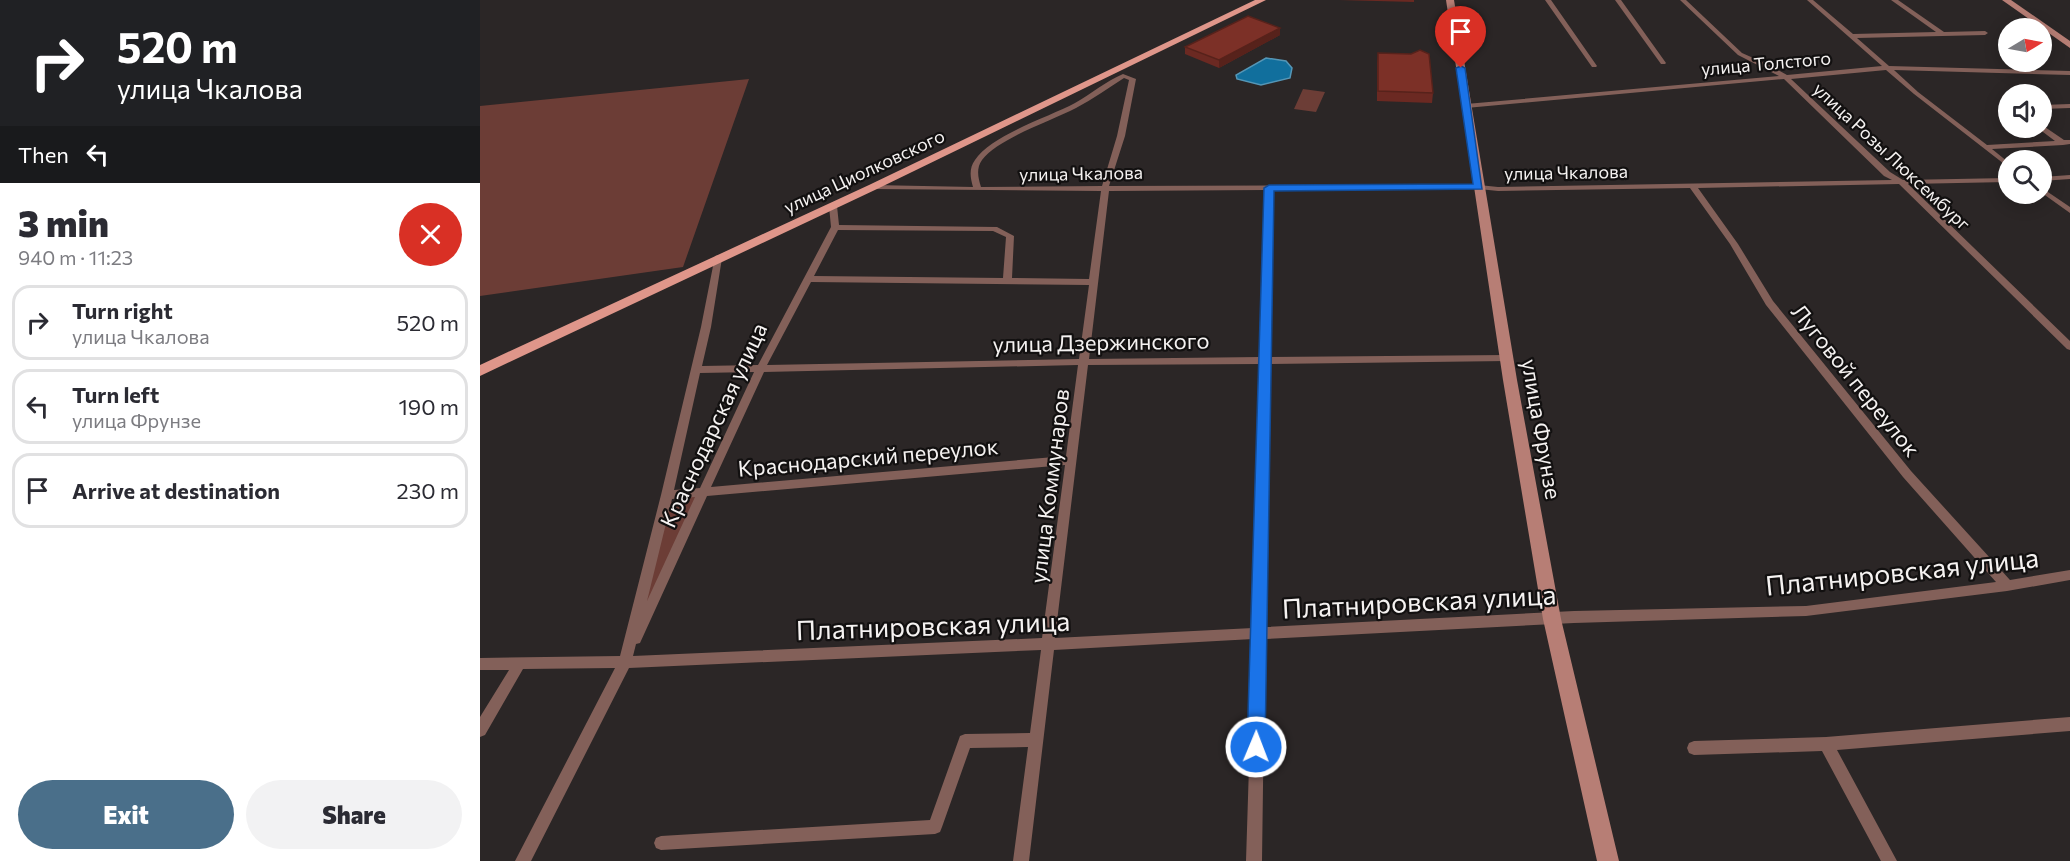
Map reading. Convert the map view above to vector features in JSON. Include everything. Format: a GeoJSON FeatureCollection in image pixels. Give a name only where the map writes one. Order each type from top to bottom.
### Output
{"type":"FeatureCollection","features":[{"type":"Feature","properties":{"kind":"main road","name":"улица Циолковского"},"geometry":{"type":"LineString","coordinates":[[480,371],[873,187],[1262,0]]}},
{"type":"Feature","properties":{"kind":"main road","name":"улица Фрунзе"},"geometry":{"type":"LineString","coordinates":[[1450,0],[1507,358],[1552,619],[1608,861]]}},
{"type":"Feature","properties":{"kind":"main road"},"geometry":{"type":"LineString","coordinates":[[2006,0],[2070,45]]}},
{"type":"Feature","properties":{"kind":"street"},"geometry":{"type":"LineString","coordinates":[[1548,0],[1594,66]]}},
{"type":"Feature","properties":{"kind":"street"},"geometry":{"type":"LineString","coordinates":[[1618,0],[1663,63]]}},
{"type":"Feature","properties":{"kind":"street","name":"улица Розы Люксембург"},"geometry":{"type":"LineString","coordinates":[[1683,0],[1740,54],[1784,76],[1887,174],[1899,180],[2070,347]]}},
{"type":"Feature","properties":{"kind":"street"},"geometry":{"type":"LineString","coordinates":[[1810,0],[1886,68],[1998,157]]}},
{"type":"Feature","properties":{"kind":"street"},"geometry":{"type":"LineString","coordinates":[[1894,0],[1943,34]]}},
{"type":"Feature","properties":{"kind":"street"},"geometry":{"type":"LineString","coordinates":[[1851,36],[1985,33]]}},
{"type":"Feature","properties":{"kind":"street","name":"улица Толстого"},"geometry":{"type":"LineString","coordinates":[[1466,106],[1886,68],[2070,74]]}},
{"type":"Feature","properties":{"kind":"street","name":"улица Коммунаров"},"geometry":{"type":"LineString","coordinates":[[978,189],[974,179],[975,169],[980,159],[994,147],[1079,103],[1123,76],[1133,79],[1106,188],[1021,861]]}},
{"type":"Feature","properties":{"kind":"street"},"geometry":{"type":"LineString","coordinates":[[2052,106],[2070,106]]}},
{"type":"Feature","properties":{"kind":"street"},"geometry":{"type":"LineString","coordinates":[[2052,134],[2066,143]]}},
{"type":"Feature","properties":{"kind":"street"},"geometry":{"type":"LineString","coordinates":[[1986,147],[2066,143]]}},
{"type":"Feature","properties":{"kind":"street"},"geometry":{"type":"LineString","coordinates":[[2052,178],[2070,177]]}},
{"type":"Feature","properties":{"kind":"street","name":"улица Чкалова"},"geometry":{"type":"LineString","coordinates":[[873,187],[978,189],[1479,187],[1498,189],[1998,180]]}},
{"type":"Feature","properties":{"kind":"street","name":"Луговой переулок"},"geometry":{"type":"LineString","coordinates":[[1692,185],[1734,244],[1769,303],[1907,474],[2007,586]]}},
{"type":"Feature","properties":{"kind":"street"},"geometry":{"type":"LineString","coordinates":[[1254,861],[1269,188]]}},
{"type":"Feature","properties":{"kind":"street"},"geometry":{"type":"LineString","coordinates":[[2052,198],[2070,211]]}},
{"type":"Feature","properties":{"kind":"street"},"geometry":{"type":"LineString","coordinates":[[832,206],[835,227],[994,229],[1010,236],[1007,281]]}},
{"type":"Feature","properties":{"kind":"street","name":"Краснодарская улица"},"geometry":{"type":"LineString","coordinates":[[523,861],[625,662],[761,368],[835,227]]}},
{"type":"Feature","properties":{"kind":"street","name":"Краснодарская улица"},"geometry":{"type":"LineString","coordinates":[[625,662],[696,370],[718,258]]}},
{"type":"Feature","properties":{"kind":"street"},"geometry":{"type":"LineString","coordinates":[[807,279],[1094,282]]}},
{"type":"Feature","properties":{"kind":"street","name":"улица Дзержинского"},"geometry":{"type":"LineString","coordinates":[[696,370],[1266,359],[1507,358]]}},
{"type":"Feature","properties":{"kind":"street","name":"Краснодарский переулок"},"geometry":{"type":"LineString","coordinates":[[667,495],[1072,459]]}},
{"type":"Feature","properties":{"kind":"street","name":"Платнировская улица"},"geometry":{"type":"LineString","coordinates":[[480,664],[625,662],[1552,619],[1806,611],[2007,586],[2070,575]]}},
{"type":"Feature","properties":{"kind":"street"},"geometry":{"type":"LineString","coordinates":[[480,730],[520,663]]}},
{"type":"Feature","properties":{"kind":"street"},"geometry":{"type":"LineString","coordinates":[[1694,748],[1826,744],[2070,724]]}},
{"type":"Feature","properties":{"kind":"street"},"geometry":{"type":"LineString","coordinates":[[661,843],[935,827],[965,741],[1037,740]]}},
{"type":"Feature","properties":{"kind":"street"},"geometry":{"type":"LineString","coordinates":[[1826,744],[1889,861]]}},
{"type":"Feature","properties":{"kind":"shaded area"},"geometry":{"type":"Polygon","coordinates":[[[749,79],[683,267],[480,296],[480,106],[749,79]]]}},
{"type":"Feature","properties":{"kind":"shaded area"},"geometry":{"type":"Polygon","coordinates":[[[1303,89],[1325,92],[1316,112],[1294,109],[1303,89]]]}},
{"type":"Feature","properties":{"kind":"shaded area"},"geometry":{"type":"Polygon","coordinates":[[[698,495],[644,611],[666,505],[684,496],[698,495]]]}},
{"type":"Feature","properties":{"kind":"water"},"geometry":{"type":"Polygon","coordinates":[[[1266,58],[1286,61],[1292,68],[1290,78],[1261,85],[1237,79],[1236,75],[1266,58]]]}},
{"type":"Feature","properties":{"kind":"building"},"geometry":{"type":"Polygon","coordinates":[[[1248,16],[1280,28],[1219,60],[1185,47],[1248,16]]]}},
{"type":"Feature","properties":{"kind":"building"},"geometry":{"type":"Polygon","coordinates":[[[1420,50],[1429,54],[1433,93],[1378,91],[1378,53],[1411,54],[1420,50]]]}},
{"type":"Feature","properties":{"kind":"route"},"geometry":{"type":"LineString","coordinates":[[1256,747],[1269,188],[1479,187],[1461,68]]}}]}
